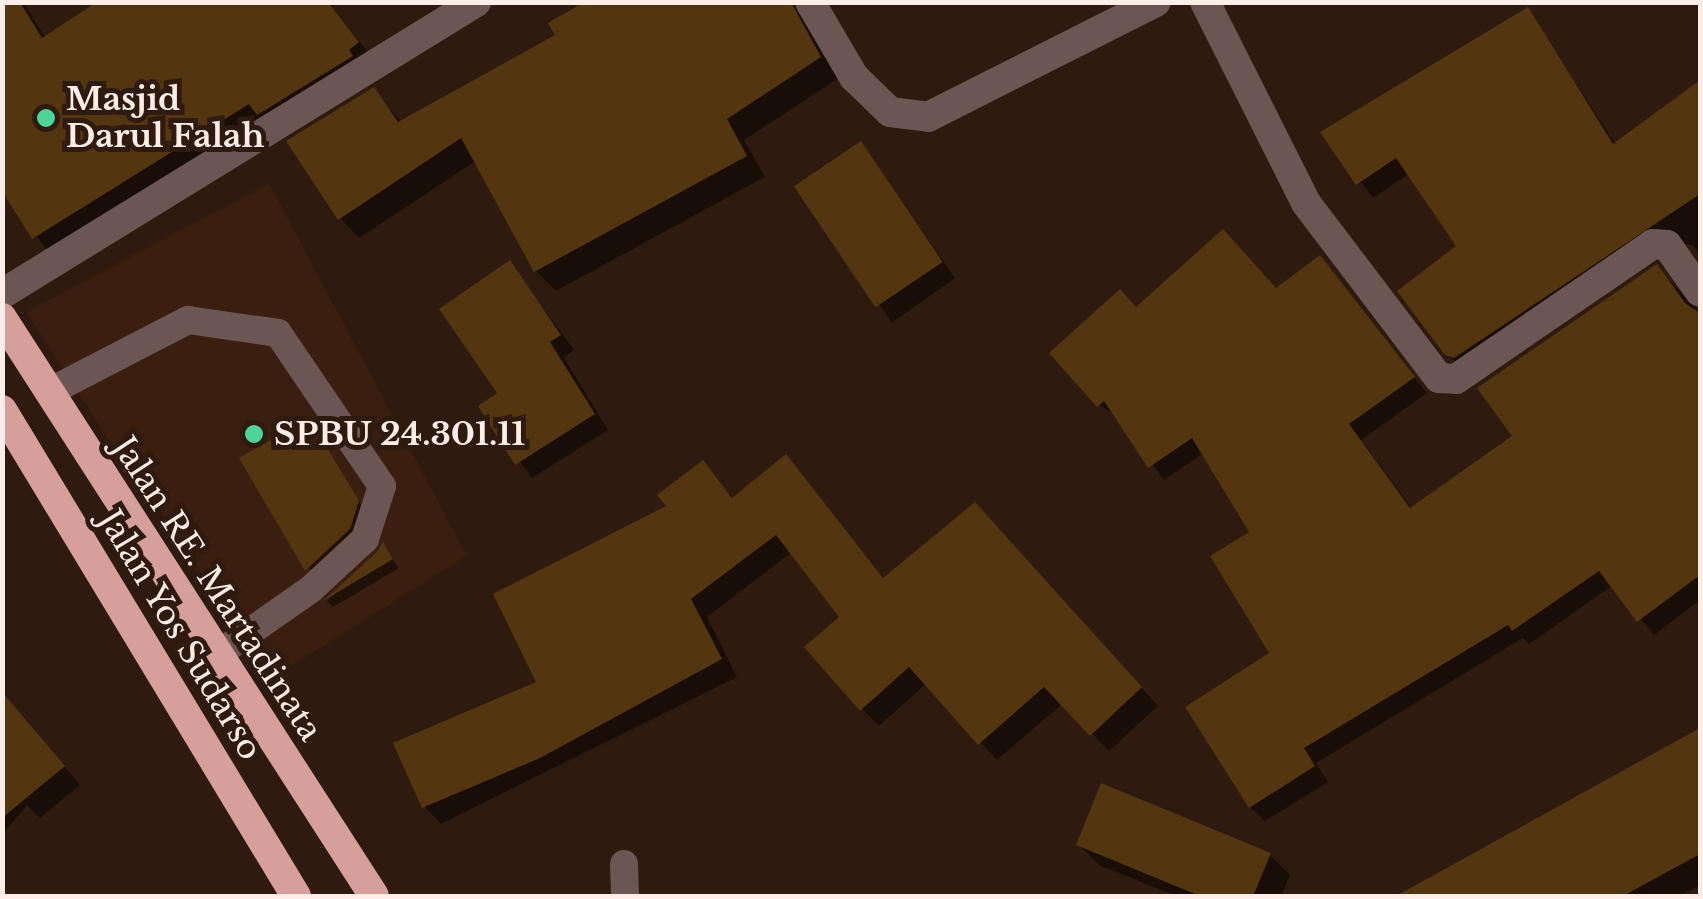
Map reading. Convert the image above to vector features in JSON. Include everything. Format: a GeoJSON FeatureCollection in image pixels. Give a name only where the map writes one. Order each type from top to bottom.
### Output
{"type":"FeatureCollection","features":[{"type":"Feature","properties":{"kind":"highway","name":"Jalan RE. Martadinata"},"geometry":{"type":"LineString","coordinates":[[2,318],[374,896]]}},
{"type":"Feature","properties":{"kind":"highway","name":"Jalan Yos Sudarso"},"geometry":{"type":"LineString","coordinates":[[2,410],[296,896]]}},
{"type":"Feature","properties":{"kind":"street"},"geometry":{"type":"LineString","coordinates":[[2,294],[476,2]]}},
{"type":"Feature","properties":{"kind":"street"},"geometry":{"type":"LineString","coordinates":[[810,2],[854,77],[890,112],[928,117],[1156,2]]}},
{"type":"Feature","properties":{"kind":"street"},"geometry":{"type":"LineString","coordinates":[[1206,2],[1306,203],[1439,378],[1456,379],[1653,244],[1667,245],[1700,292]]}},
{"type":"Feature","properties":{"kind":"lane"},"geometry":{"type":"LineString","coordinates":[[49,392],[188,320],[278,333],[382,486],[365,539],[311,588],[218,654]]}},
{"type":"Feature","properties":{"kind":"lane"},"geometry":{"type":"LineString","coordinates":[[624,864],[625,896]]}},
{"type":"Feature","properties":{"kind":"shaded area","name":"SPBU 24.301.11"},"geometry":{"type":"Polygon","coordinates":[[[269,183],[467,556],[266,682],[26,312],[269,183]]]}},
{"type":"Feature","properties":{"kind":"building"},"geometry":{"type":"Polygon","coordinates":[[[2,2],[20,2],[42,38],[97,2],[328,2],[359,42],[349,50],[353,56],[257,115],[249,104],[32,239],[2,191],[2,2]]]}},
{"type":"Feature","properties":{"kind":"building"},"geometry":{"type":"Polygon","coordinates":[[[584,2],[791,2],[821,57],[727,119],[747,156],[534,272],[461,138],[338,220],[286,141],[374,87],[398,122],[555,35],[548,23],[584,2]]]}},
{"type":"Feature","properties":{"kind":"building"},"geometry":{"type":"Polygon","coordinates":[[[1528,7],[1613,144],[1700,80],[1700,194],[1454,358],[1445,355],[1397,291],[1456,246],[1396,158],[1356,185],[1320,132],[1528,7]]]}},
{"type":"Feature","properties":{"kind":"building"},"geometry":{"type":"Polygon","coordinates":[[[861,141],[943,262],[875,307],[794,186],[861,141]]]}},
{"type":"Feature","properties":{"kind":"building"},"geometry":{"type":"Polygon","coordinates":[[[1223,229],[1276,288],[1320,255],[1415,377],[1349,424],[1410,508],[1512,436],[1477,388],[1657,264],[1685,303],[1700,313],[1700,575],[1637,622],[1599,571],[1512,631],[1508,625],[1304,748],[1315,766],[1249,808],[1185,707],[1269,653],[1210,556],[1249,532],[1192,438],[1148,468],[1104,401],[1097,407],[1049,353],[1120,289],[1136,307],[1223,229]]]}},
{"type":"Feature","properties":{"kind":"building"},"geometry":{"type":"Polygon","coordinates":[[[510,260],[561,335],[550,342],[595,414],[515,465],[478,406],[497,393],[439,309],[510,260]]]}},
{"type":"Feature","properties":{"kind":"building"},"geometry":{"type":"Polygon","coordinates":[[[309,418],[359,501],[350,529],[305,571],[239,458],[309,418]]]}},
{"type":"Feature","properties":{"kind":"building"},"geometry":{"type":"Polygon","coordinates":[[[786,454],[883,578],[975,502],[1142,687],[1090,736],[1044,687],[978,745],[909,667],[860,711],[804,647],[839,617],[776,535],[691,599],[722,659],[540,758],[422,808],[393,743],[536,682],[493,594],[666,506],[657,495],[703,460],[732,498],[786,454]]]}},
{"type":"Feature","properties":{"kind":"building"},"geometry":{"type":"Polygon","coordinates":[[[383,542],[393,559],[323,601],[377,552],[383,542]]]}},
{"type":"Feature","properties":{"kind":"building"},"geometry":{"type":"Polygon","coordinates":[[[2,692],[65,766],[2,818],[2,692]]]}},
{"type":"Feature","properties":{"kind":"building"},"geometry":{"type":"Polygon","coordinates":[[[1700,728],[1700,854],[1623,896],[1396,896],[1700,728]]]}},
{"type":"Feature","properties":{"kind":"building"},"geometry":{"type":"Polygon","coordinates":[[[1101,783],[1271,853],[1253,896],[1200,896],[1076,845],[1101,783]]]}},
{"type":"Feature","properties":{"kind":"place","name":"Masjid Darul Falah"},"geometry":{"type":"Point","coordinates":[46,118]}},
{"type":"Feature","properties":{"kind":"place","name":"SPBU 24.301.11"},"geometry":{"type":"Point","coordinates":[254,434]}}]}
